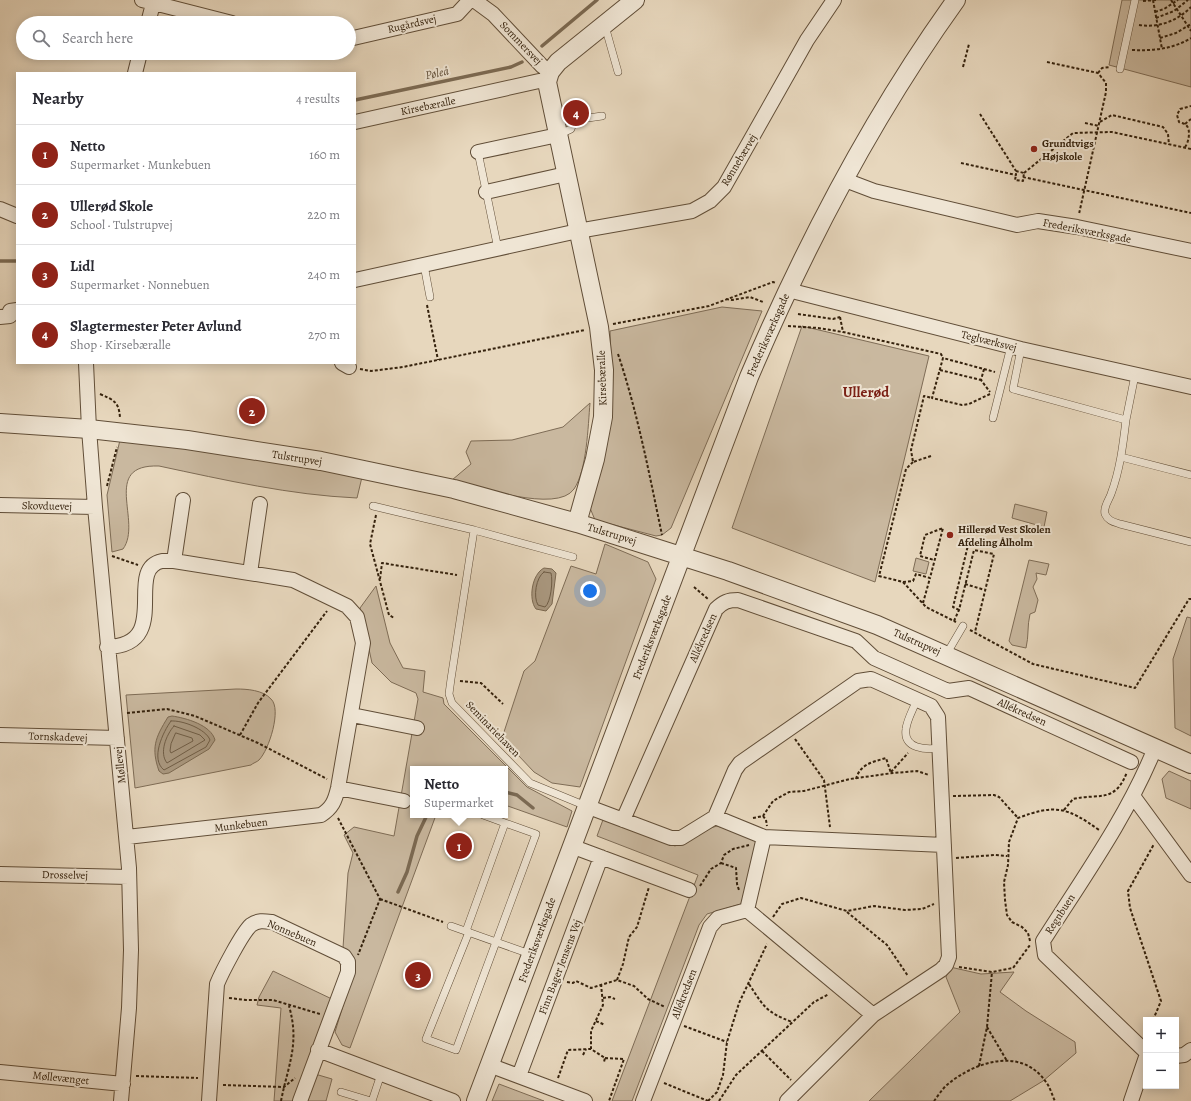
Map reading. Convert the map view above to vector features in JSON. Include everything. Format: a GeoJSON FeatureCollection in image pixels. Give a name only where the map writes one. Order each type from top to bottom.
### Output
{"type":"FeatureCollection","features":[{"type":"Feature","properties":{"kind":"street","name":"Rugårdsvej"},"geometry":{"type":"LineString","coordinates":[[356,37],[457,14],[470,0]]}},
{"type":"Feature","properties":{"kind":"street","name":"Sommersvej"},"geometry":{"type":"LineString","coordinates":[[474,0],[493,14],[542,66],[549,77]]}},
{"type":"Feature","properties":{"kind":"street"},"geometry":{"type":"LineString","coordinates":[[549,77],[558,62],[635,0]]}},
{"type":"Feature","properties":{"kind":"street","name":"Rønnebærvej"},"geometry":{"type":"LineString","coordinates":[[578,231],[692,211],[710,201],[724,187],[807,40],[834,0]]}},
{"type":"Feature","properties":{"kind":"street","name":"Frederiksværksgade"},"geometry":{"type":"LineString","coordinates":[[476,1101],[749,377],[788,290],[845,180],[898,87],[956,0]]}},
{"type":"Feature","properties":{"kind":"street"},"geometry":{"type":"LineString","coordinates":[[149,16],[150,1],[206,16]]}},
{"type":"Feature","properties":{"kind":"street"},"geometry":{"type":"LineString","coordinates":[[135,72],[138,60]]}},
{"type":"Feature","properties":{"kind":"street","name":"Kirsebæralle"},"geometry":{"type":"LineString","coordinates":[[356,122],[539,81],[549,77],[558,135],[599,327],[604,370],[603,417],[595,459],[577,523]]}},
{"type":"Feature","properties":{"kind":"street"},"geometry":{"type":"LineString","coordinates":[[478,152],[558,135]]}},
{"type":"Feature","properties":{"kind":"street"},"geometry":{"type":"LineString","coordinates":[[486,192],[566,174]]}},
{"type":"Feature","properties":{"kind":"street","name":"Frederiksværksgade"},"geometry":{"type":"LineString","coordinates":[[845,180],[874,191],[1017,225],[1038,221],[1077,227],[1191,251]]}},
{"type":"Feature","properties":{"kind":"street"},"geometry":{"type":"LineString","coordinates":[[0,209],[16,216]]}},
{"type":"Feature","properties":{"kind":"street"},"geometry":{"type":"LineString","coordinates":[[356,280],[578,231]]}},
{"type":"Feature","properties":{"kind":"street","name":"Teglværksvej"},"geometry":{"type":"LineString","coordinates":[[788,290],[1016,348],[1191,387]]}},
{"type":"Feature","properties":{"kind":"street"},"geometry":{"type":"LineString","coordinates":[[0,317],[10,316],[10,311],[16,310]]}},
{"type":"Feature","properties":{"kind":"street","name":"Møllevej"},"geometry":{"type":"LineString","coordinates":[[86,364],[95,507],[107,647],[127,837],[129,877],[131,950],[129,1008],[122,1101]]}},
{"type":"Feature","properties":{"kind":"street","name":"Tulstrupvej"},"geometry":{"type":"LineString","coordinates":[[0,423],[89,429],[187,440],[320,461],[454,489],[577,523],[682,556],[877,625],[1191,764]]}},
{"type":"Feature","properties":{"kind":"street"},"geometry":{"type":"LineString","coordinates":[[174,562],[183,500]]}},
{"type":"Feature","properties":{"kind":"street"},"geometry":{"type":"LineString","coordinates":[[250,573],[260,504]]}},
{"type":"Feature","properties":{"kind":"street","name":"Skovduevej"},"geometry":{"type":"LineString","coordinates":[[0,505],[95,507]]}},
{"type":"Feature","properties":{"kind":"street"},"geometry":{"type":"LineString","coordinates":[[107,647],[120,647],[131,643],[138,636],[143,627],[146,576],[152,566],[161,561],[294,580],[347,606],[357,617],[364,643],[338,787],[335,801],[330,809]]}},
{"type":"Feature","properties":{"kind":"street","name":"Allékredsen"},"geometry":{"type":"LineString","coordinates":[[623,820],[716,609],[729,600],[738,600],[856,641],[874,658],[948,691],[969,688],[1131,762]]}},
{"type":"Feature","properties":{"kind":"street"},"geometry":{"type":"LineString","coordinates":[[902,693],[911,674]]}},
{"type":"Feature","properties":{"kind":"street"},"geometry":{"type":"LineString","coordinates":[[586,806],[676,839],[686,835],[715,817],[735,770],[740,763],[858,681],[871,679],[917,699],[931,706],[936,711],[938,717],[940,748],[949,956],[946,965],[915,988],[873,1015],[787,1101]]}},
{"type":"Feature","properties":{"kind":"street"},"geometry":{"type":"LineString","coordinates":[[352,715],[417,728]]}},
{"type":"Feature","properties":{"kind":"street","name":"Tornskadevej"},"geometry":{"type":"LineString","coordinates":[[0,735],[117,738]]}},
{"type":"Feature","properties":{"kind":"street","name":"Regnbuen"},"geometry":{"type":"LineString","coordinates":[[1143,1049],[1045,955],[1043,941],[1109,837],[1133,796],[1155,748]]}},
{"type":"Feature","properties":{"kind":"street"},"geometry":{"type":"LineString","coordinates":[[338,787],[404,801]]}},
{"type":"Feature","properties":{"kind":"street"},"geometry":{"type":"LineString","coordinates":[[1133,796],[1191,875]]}},
{"type":"Feature","properties":{"kind":"street","name":"Munkebuen"},"geometry":{"type":"LineString","coordinates":[[127,837],[321,815],[330,809]]}},
{"type":"Feature","properties":{"kind":"street"},"geometry":{"type":"LineString","coordinates":[[715,817],[763,840],[831,841],[944,852]]}},
{"type":"Feature","properties":{"kind":"street"},"geometry":{"type":"LineString","coordinates":[[763,840],[747,910],[873,1015]]}},
{"type":"Feature","properties":{"kind":"street"},"geometry":{"type":"LineString","coordinates":[[571,846],[689,890]]}},
{"type":"Feature","properties":{"kind":"street","name":"Finn Bager Jensens Vej"},"geometry":{"type":"LineString","coordinates":[[519,1076],[601,857]]}},
{"type":"Feature","properties":{"kind":"street","name":"Drosselvej"},"geometry":{"type":"LineString","coordinates":[[0,874],[129,877]]}},
{"type":"Feature","properties":{"kind":"street","name":"Allékredsen"},"geometry":{"type":"LineString","coordinates":[[643,1101],[710,927],[718,918],[747,910]]}},
{"type":"Feature","properties":{"kind":"street","name":"Nonnebuen"},"geometry":{"type":"LineString","coordinates":[[209,1101],[217,984],[221,973],[250,926],[263,920],[272,922],[344,956],[348,962]]}},
{"type":"Feature","properties":{"kind":"street"},"geometry":{"type":"LineString","coordinates":[[300,1101],[348,972],[348,962]]}},
{"type":"Feature","properties":{"kind":"street"},"geometry":{"type":"LineString","coordinates":[[318,1050],[453,1101]]}},
{"type":"Feature","properties":{"kind":"street"},"geometry":{"type":"LineString","coordinates":[[1179,1056],[1184,1055],[1191,1050]]}},
{"type":"Feature","properties":{"kind":"street"},"geometry":{"type":"LineString","coordinates":[[489,1065],[585,1101]]}},
{"type":"Feature","properties":{"kind":"street"},"geometry":{"type":"LineString","coordinates":[[1131,1101],[1143,1066]]}},
{"type":"Feature","properties":{"kind":"street","name":"Møllevænget"},"geometry":{"type":"LineString","coordinates":[[0,1072],[123,1084]]}},
{"type":"Feature","properties":{"kind":"lane"},"geometry":{"type":"LineString","coordinates":[[1120,68],[1137,0]]}},
{"type":"Feature","properties":{"kind":"lane"},"geometry":{"type":"LineString","coordinates":[[604,24],[618,72]]}},
{"type":"Feature","properties":{"kind":"lane"},"geometry":{"type":"LineString","coordinates":[[558,135],[570,129],[574,120],[602,116]]}},
{"type":"Feature","properties":{"kind":"lane"},"geometry":{"type":"LineString","coordinates":[[478,152],[498,249]]}},
{"type":"Feature","properties":{"kind":"lane"},"geometry":{"type":"LineString","coordinates":[[424,265],[430,297]]}},
{"type":"Feature","properties":{"kind":"lane"},"geometry":{"type":"LineString","coordinates":[[993,418],[1016,348]]}},
{"type":"Feature","properties":{"kind":"lane"},"geometry":{"type":"LineString","coordinates":[[1016,348],[1013,389],[1126,420]]}},
{"type":"Feature","properties":{"kind":"lane"},"geometry":{"type":"LineString","coordinates":[[1135,375],[1126,420],[1122,457],[1105,509],[1105,515],[1109,520],[1191,542]]}},
{"type":"Feature","properties":{"kind":"lane"},"geometry":{"type":"LineString","coordinates":[[1122,457],[1191,475]]}},
{"type":"Feature","properties":{"kind":"lane"},"geometry":{"type":"LineString","coordinates":[[375,507],[474,530],[573,557]]}},
{"type":"Feature","properties":{"kind":"lane","name":"Seminariehaven"},"geometry":{"type":"LineString","coordinates":[[474,530],[449,694],[452,702],[530,783],[586,806]]}},
{"type":"Feature","properties":{"kind":"lane"},"geometry":{"type":"LineString","coordinates":[[946,655],[963,626]]}},
{"type":"Feature","properties":{"kind":"lane"},"geometry":{"type":"LineString","coordinates":[[917,699],[906,729],[907,737],[913,746],[926,750],[940,748]]}},
{"type":"Feature","properties":{"kind":"lane"},"geometry":{"type":"LineString","coordinates":[[492,818],[536,834],[456,1050],[426,1039],[467,931],[505,823]]}},
{"type":"Feature","properties":{"kind":"lane"},"geometry":{"type":"LineString","coordinates":[[452,926],[531,954]]}},
{"type":"Feature","properties":{"kind":"lane"},"geometry":{"type":"LineString","coordinates":[[341,1092],[371,1101],[381,1074]]}},
{"type":"Feature","properties":{"kind":"path"},"geometry":{"type":"LineString","coordinates":[[1137,0],[1154,0],[1162,49]]}},
{"type":"Feature","properties":{"kind":"path"},"geometry":{"type":"LineString","coordinates":[[1171,0],[1191,31]]}},
{"type":"Feature","properties":{"kind":"path"},"geometry":{"type":"LineString","coordinates":[[1155,12],[1173,4],[1178,0]]}},
{"type":"Feature","properties":{"kind":"path"},"geometry":{"type":"LineString","coordinates":[[1156,18],[1166,16],[1188,0]]}},
{"type":"Feature","properties":{"kind":"path"},"geometry":{"type":"LineString","coordinates":[[1130,24],[1144,26],[1158,25],[1181,16],[1191,7]]}},
{"type":"Feature","properties":{"kind":"path"},"geometry":{"type":"LineString","coordinates":[[1160,38],[1176,33],[1191,24]]}},
{"type":"Feature","properties":{"kind":"path"},"geometry":{"type":"LineString","coordinates":[[1124,48],[1139,50],[1162,49],[1176,45],[1191,38]]}},
{"type":"Feature","properties":{"kind":"path"},"geometry":{"type":"LineString","coordinates":[[963,67],[969,44]]}},
{"type":"Feature","properties":{"kind":"path"},"geometry":{"type":"LineString","coordinates":[[1047,62],[1098,73],[1106,83],[1106,92],[1098,132],[1077,227]]}},
{"type":"Feature","properties":{"kind":"path"},"geometry":{"type":"LineString","coordinates":[[1098,73],[1102,68],[1120,68]]}},
{"type":"Feature","properties":{"kind":"path"},"geometry":{"type":"LineString","coordinates":[[1184,148],[1190,136],[1188,126],[1179,122],[1176,115],[1180,109],[1191,106]]}},
{"type":"Feature","properties":{"kind":"path"},"geometry":{"type":"LineString","coordinates":[[980,114],[1016,171],[1015,180],[1023,181],[1024,173],[1073,133],[1112,132],[1191,149]]}},
{"type":"Feature","properties":{"kind":"path"},"geometry":{"type":"LineString","coordinates":[[1100,122],[1112,115],[1163,127],[1168,134],[1170,145]]}},
{"type":"Feature","properties":{"kind":"path"},"geometry":{"type":"LineString","coordinates":[[1185,124],[1191,119]]}},
{"type":"Feature","properties":{"kind":"path"},"geometry":{"type":"LineString","coordinates":[[1085,123],[1099,126]]}},
{"type":"Feature","properties":{"kind":"path"},"geometry":{"type":"LineString","coordinates":[[961,163],[1016,175]]}},
{"type":"Feature","properties":{"kind":"path"},"geometry":{"type":"LineString","coordinates":[[1016,171],[1024,173]]}},
{"type":"Feature","properties":{"kind":"path"},"geometry":{"type":"LineString","coordinates":[[1023,177],[1191,213]]}},
{"type":"Feature","properties":{"kind":"path"},"geometry":{"type":"LineString","coordinates":[[345,365],[371,371],[403,367],[709,306],[773,282],[788,290]]}},
{"type":"Feature","properties":{"kind":"path"},"geometry":{"type":"LineString","coordinates":[[430,297],[426,299],[438,360]]}},
{"type":"Feature","properties":{"kind":"path"},"geometry":{"type":"LineString","coordinates":[[725,299],[732,300],[750,297],[763,302]]}},
{"type":"Feature","properties":{"kind":"path"},"geometry":{"type":"LineString","coordinates":[[798,314],[833,319],[840,317]]}},
{"type":"Feature","properties":{"kind":"path"},"geometry":{"type":"LineString","coordinates":[[784,327],[818,328],[843,332],[941,354],[943,358],[994,372]]}},
{"type":"Feature","properties":{"kind":"path"},"geometry":{"type":"LineString","coordinates":[[617,350],[634,403],[645,448],[648,473],[662,535]]}},
{"type":"Feature","properties":{"kind":"path"},"geometry":{"type":"LineString","coordinates":[[932,398],[943,358]]}},
{"type":"Feature","properties":{"kind":"path"},"geometry":{"type":"LineString","coordinates":[[980,380],[984,369]]}},
{"type":"Feature","properties":{"kind":"path"},"geometry":{"type":"LineString","coordinates":[[913,462],[911,450],[924,396],[962,405],[970,404],[992,394],[980,380],[940,370]]}},
{"type":"Feature","properties":{"kind":"path"},"geometry":{"type":"LineString","coordinates":[[87,387],[114,401],[119,408],[120,418]]}},
{"type":"Feature","properties":{"kind":"path"},"geometry":{"type":"LineString","coordinates":[[109,479],[117,447]]}},
{"type":"Feature","properties":{"kind":"path"},"geometry":{"type":"LineString","coordinates":[[930,578],[916,574],[914,581],[903,582],[879,576],[906,468],[913,462],[931,456]]}},
{"type":"Feature","properties":{"kind":"path"},"geometry":{"type":"LineString","coordinates":[[375,507],[370,544],[389,615],[394,618]]}},
{"type":"Feature","properties":{"kind":"path"},"geometry":{"type":"LineString","coordinates":[[923,604],[943,528],[925,535],[920,556],[934,560]]}},
{"type":"Feature","properties":{"kind":"path"},"geometry":{"type":"LineString","coordinates":[[959,610],[953,607],[970,537]]}},
{"type":"Feature","properties":{"kind":"path"},"geometry":{"type":"LineString","coordinates":[[968,548],[994,554],[974,632]]}},
{"type":"Feature","properties":{"kind":"path"},"geometry":{"type":"LineString","coordinates":[[954,621],[959,610],[974,550]]}},
{"type":"Feature","properties":{"kind":"path"},"geometry":{"type":"LineString","coordinates":[[111,556],[150,570]]}},
{"type":"Feature","properties":{"kind":"path"},"geometry":{"type":"LineString","coordinates":[[380,580],[382,563],[466,577]]}},
{"type":"Feature","properties":{"kind":"path"},"geometry":{"type":"LineString","coordinates":[[964,563],[970,564]]}},
{"type":"Feature","properties":{"kind":"path"},"geometry":{"type":"LineString","coordinates":[[961,576],[967,578]]}},
{"type":"Feature","properties":{"kind":"path"},"geometry":{"type":"LineString","coordinates":[[903,582],[923,604],[1033,664],[1135,688],[1191,598]]}},
{"type":"Feature","properties":{"kind":"path"},"geometry":{"type":"LineString","coordinates":[[965,584],[985,590]]}},
{"type":"Feature","properties":{"kind":"path"},"geometry":{"type":"LineString","coordinates":[[694,587],[705,598],[714,601],[719,606]]}},
{"type":"Feature","properties":{"kind":"path"},"geometry":{"type":"LineString","coordinates":[[957,592],[963,593]]}},
{"type":"Feature","properties":{"kind":"path"},"geometry":{"type":"LineString","coordinates":[[240,735],[258,703],[335,600]]}},
{"type":"Feature","properties":{"kind":"path"},"geometry":{"type":"LineString","coordinates":[[451,679],[482,683],[503,704]]}},
{"type":"Feature","properties":{"kind":"path"},"geometry":{"type":"LineString","coordinates":[[126,713],[167,710],[195,716],[240,735],[338,787]]}},
{"type":"Feature","properties":{"kind":"path"},"geometry":{"type":"LineString","coordinates":[[789,730],[824,780],[831,841]]}},
{"type":"Feature","properties":{"kind":"path"},"geometry":{"type":"LineString","coordinates":[[891,773],[913,746]]}},
{"type":"Feature","properties":{"kind":"path"},"geometry":{"type":"LineString","coordinates":[[856,779],[858,771],[866,764],[886,758],[891,773]]}},
{"type":"Feature","properties":{"kind":"path"},"geometry":{"type":"LineString","coordinates":[[1064,810],[1073,799],[1103,797],[1112,794],[1125,778],[1131,762]]}},
{"type":"Feature","properties":{"kind":"path"},"geometry":{"type":"LineString","coordinates":[[747,816],[752,818],[763,816],[773,801],[784,794],[856,779],[891,773],[917,771],[941,779]]}},
{"type":"Feature","properties":{"kind":"path"},"geometry":{"type":"LineString","coordinates":[[942,798],[994,795],[999,797],[1018,818]]}},
{"type":"Feature","properties":{"kind":"path"},"geometry":{"type":"LineString","coordinates":[[330,809],[336,815],[380,899],[452,926]]}},
{"type":"Feature","properties":{"kind":"path"},"geometry":{"type":"LineString","coordinates":[[946,965],[992,972],[1013,968],[1031,944],[1028,933],[1022,927],[1012,922],[1007,915],[1004,882],[1008,865],[1008,842],[1018,818],[1031,813],[1064,810],[1080,816],[1109,837]]}},
{"type":"Feature","properties":{"kind":"path"},"geometry":{"type":"LineString","coordinates":[[1155,1017],[1161,1001],[1130,908],[1128,891],[1161,833]]}},
{"type":"Feature","properties":{"kind":"path"},"geometry":{"type":"LineString","coordinates":[[721,864],[721,858],[728,852],[763,840]]}},
{"type":"Feature","properties":{"kind":"path"},"geometry":{"type":"LineString","coordinates":[[944,852],[1007,856]]}},
{"type":"Feature","properties":{"kind":"path"},"geometry":{"type":"LineString","coordinates":[[689,890],[698,887],[711,869],[721,864],[736,868],[738,887],[742,892],[751,895]]}},
{"type":"Feature","properties":{"kind":"path"},"geometry":{"type":"LineString","coordinates":[[617,980],[623,964],[629,937],[637,927],[652,876]]}},
{"type":"Feature","properties":{"kind":"path"},"geometry":{"type":"LineString","coordinates":[[652,1078],[708,1101],[717,1092],[723,1075],[727,1042],[739,1003],[749,984],[770,929],[782,904],[801,898],[846,910],[874,906],[906,910],[922,909],[946,900]]}},
{"type":"Feature","properties":{"kind":"path"},"geometry":{"type":"LineString","coordinates":[[348,962],[355,960],[360,953],[380,899]]}},
{"type":"Feature","properties":{"kind":"path"},"geometry":{"type":"LineString","coordinates":[[846,910],[887,945],[915,988]]}},
{"type":"Feature","properties":{"kind":"path"},"geometry":{"type":"LineString","coordinates":[[979,1066],[987,1027],[992,972]]}},
{"type":"Feature","properties":{"kind":"path"},"geometry":{"type":"LineString","coordinates":[[556,978],[571,983],[576,981],[590,988],[617,980],[634,986],[648,999],[675,1017],[727,1042]]}},
{"type":"Feature","properties":{"kind":"path"},"geometry":{"type":"LineString","coordinates":[[591,1049],[592,1031],[603,1004],[601,984]]}},
{"type":"Feature","properties":{"kind":"path"},"geometry":{"type":"LineString","coordinates":[[749,984],[766,1009],[772,1014],[792,1022]]}},
{"type":"Feature","properties":{"kind":"path"},"geometry":{"type":"LineString","coordinates":[[719,1101],[736,1075],[792,1022],[814,1002],[840,987]]}},
{"type":"Feature","properties":{"kind":"path"},"geometry":{"type":"LineString","coordinates":[[216,997],[246,1000],[269,999],[331,1017]]}},
{"type":"Feature","properties":{"kind":"path"},"geometry":{"type":"LineString","coordinates":[[603,998],[610,997],[615,999]]}},
{"type":"Feature","properties":{"kind":"path"},"geometry":{"type":"LineString","coordinates":[[281,1101],[292,1062],[294,1045],[293,1018],[289,1006]]}},
{"type":"Feature","properties":{"kind":"path"},"geometry":{"type":"LineString","coordinates":[[596,1021],[605,1025]]}},
{"type":"Feature","properties":{"kind":"path"},"geometry":{"type":"LineString","coordinates":[[987,1027],[1006,1061]]}},
{"type":"Feature","properties":{"kind":"path"},"geometry":{"type":"LineString","coordinates":[[583,1055],[586,1049]]}},
{"type":"Feature","properties":{"kind":"path"},"geometry":{"type":"LineString","coordinates":[[554,1089],[568,1050],[591,1049],[605,1058],[624,1060],[609,1101]]}},
{"type":"Feature","properties":{"kind":"path"},"geometry":{"type":"LineString","coordinates":[[762,1051],[799,1088]]}},
{"type":"Feature","properties":{"kind":"path"},"geometry":{"type":"LineString","coordinates":[[604,1062],[605,1058]]}},
{"type":"Feature","properties":{"kind":"path"},"geometry":{"type":"LineString","coordinates":[[934,1101],[947,1085],[967,1071],[988,1062],[1006,1061],[1030,1067],[1046,1081],[1055,1101]]}},
{"type":"Feature","properties":{"kind":"path"},"geometry":{"type":"LineString","coordinates":[[135,1076],[284,1087],[303,1071],[312,1069]]}},
{"type":"Feature","properties":{"kind":"shaded area"},"geometry":{"type":"Polygon","coordinates":[[[1122,0],[1191,0],[1191,87],[1109,65],[1122,0]]]}},
{"type":"Feature","properties":{"kind":"shaded area"},"geometry":{"type":"Polygon","coordinates":[[[722,307],[762,311],[671,528],[662,535],[656,536],[595,520],[590,508],[612,384],[610,331],[722,307]]]}},
{"type":"Feature","properties":{"kind":"shaded area"},"geometry":{"type":"Polygon","coordinates":[[[802,326],[929,356],[875,582],[732,528],[802,326]]]}},
{"type":"Feature","properties":{"kind":"shaded area"},"geometry":{"type":"Polygon","coordinates":[[[590,403],[586,448],[582,471],[574,489],[565,496],[551,499],[534,499],[497,492],[452,480],[471,464],[466,452],[471,441],[512,440],[563,427],[590,403]]]}},
{"type":"Feature","properties":{"kind":"shaded area"},"geometry":{"type":"Polygon","coordinates":[[[120,440],[187,448],[362,477],[357,498],[307,494],[282,490],[159,466],[141,468],[131,474],[127,484],[126,497],[129,524],[128,538],[123,549],[112,552],[107,495],[120,440]]]}},
{"type":"Feature","properties":{"kind":"shaded area"},"geometry":{"type":"Polygon","coordinates":[[[1015,504],[1047,512],[1044,527],[1012,518],[1015,504]]]}},
{"type":"Feature","properties":{"kind":"shaded area"},"geometry":{"type":"Polygon","coordinates":[[[605,544],[648,562],[656,579],[580,787],[552,783],[534,772],[502,738],[524,671],[535,661],[571,566],[596,574],[605,544]]]}},
{"type":"Feature","properties":{"kind":"shaded area"},"geometry":{"type":"Polygon","coordinates":[[[916,558],[929,562],[926,574],[913,571],[916,558]]]}},
{"type":"Feature","properties":{"kind":"shaded area"},"geometry":{"type":"Polygon","coordinates":[[[1029,560],[1049,564],[1046,575],[1036,573],[1037,579],[1033,587],[1038,600],[1035,612],[1030,614],[1026,648],[1012,645],[1009,641],[1029,560]]]}},
{"type":"Feature","properties":{"kind":"shaded area"},"geometry":{"type":"Polygon","coordinates":[[[376,586],[390,643],[403,668],[425,671],[423,692],[443,698],[444,704],[506,766],[410,766],[410,818],[435,818],[350,1048],[342,1045],[335,1032],[355,966],[343,948],[348,873],[353,853],[344,835],[354,827],[394,836],[418,699],[416,693],[391,682],[372,663],[360,608],[376,586]]]}},
{"type":"Feature","properties":{"kind":"shaded area"},"geometry":{"type":"Polygon","coordinates":[[[1187,617],[1191,618],[1191,736],[1175,728],[1173,659],[1187,617]]]}},
{"type":"Feature","properties":{"kind":"shaded area"},"geometry":{"type":"Polygon","coordinates":[[[236,689],[259,692],[268,696],[274,704],[275,720],[273,730],[267,748],[259,760],[251,765],[135,788],[126,695],[236,689]]]}},
{"type":"Feature","properties":{"kind":"shaded area"},"geometry":{"type":"Polygon","coordinates":[[[508,768],[527,787],[572,811],[567,827],[508,806],[508,768]]]}},
{"type":"Feature","properties":{"kind":"shaded area"},"geometry":{"type":"Polygon","coordinates":[[[1169,771],[1191,781],[1191,809],[1166,798],[1162,779],[1169,771]]]}},
{"type":"Feature","properties":{"kind":"shaded area"},"geometry":{"type":"Polygon","coordinates":[[[604,817],[675,846],[707,829],[717,826],[759,838],[741,904],[707,914],[699,925],[632,1101],[612,1101],[698,875],[597,836],[604,817]]]}},
{"type":"Feature","properties":{"kind":"shaded area"},"geometry":{"type":"Polygon","coordinates":[[[950,967],[981,974],[1014,972],[1000,992],[1026,1011],[1075,1042],[1076,1053],[1043,1081],[1010,1101],[869,1101],[960,1012],[946,977],[950,967]]]}},
{"type":"Feature","properties":{"kind":"shaded area"},"geometry":{"type":"Polygon","coordinates":[[[273,971],[334,1000],[295,1101],[274,1101],[281,1008],[257,1005],[259,997],[273,971]]]}},
{"type":"Feature","properties":{"kind":"shaded area"},"geometry":{"type":"Polygon","coordinates":[[[315,1074],[332,1079],[326,1101],[305,1101],[315,1074]]]}},
{"type":"Feature","properties":{"kind":"shaded area"},"geometry":{"type":"Polygon","coordinates":[[[499,1084],[544,1101],[492,1101],[499,1084]]]}},
{"type":"Feature","properties":{"kind":"water"},"geometry":{"type":"Polygon","coordinates":[[[544,568],[552,569],[556,573],[552,604],[546,611],[536,609],[532,599],[532,587],[534,581],[540,571],[544,568]]]}},
{"type":"Feature","properties":{"kind":"water"},"geometry":{"type":"Polygon","coordinates":[[[172,716],[184,718],[203,726],[209,730],[215,740],[209,749],[169,773],[163,774],[159,771],[155,756],[155,749],[157,737],[160,731],[168,717],[172,716]]]}},
{"type":"Feature","properties":{"kind":"waterway","name":"Pøleå"},"geometry":{"type":"LineString","coordinates":[[542,46],[597,0]]}},
{"type":"Feature","properties":{"kind":"waterway","name":"Pøleå"},"geometry":{"type":"LineString","coordinates":[[356,100],[511,67],[522,62]]}},
{"type":"Feature","properties":{"kind":"waterway","name":"Pøleå"},"geometry":{"type":"LineString","coordinates":[[0,261],[16,261]]}},
{"type":"Feature","properties":{"kind":"waterway"},"geometry":{"type":"LineString","coordinates":[[508,793],[517,795],[533,808]]}},
{"type":"Feature","properties":{"kind":"waterway"},"geometry":{"type":"LineString","coordinates":[[398,892],[407,872],[417,836],[426,818]]}},
{"type":"Feature","properties":{"kind":"place","name":"Slagtermester Peter Avlund"},"geometry":{"type":"Point","coordinates":[576,113]}},
{"type":"Feature","properties":{"kind":"place","name":"Grundtvigs Højskole"},"geometry":{"type":"Point","coordinates":[1034,149]}},
{"type":"Feature","properties":{"kind":"place","name":"Ullerød Skole"},"geometry":{"type":"Point","coordinates":[252,411]}},
{"type":"Feature","properties":{"kind":"place","name":"Hillerød Vest Skolen Afdeling Ålholm"},"geometry":{"type":"Point","coordinates":[950,535]}},
{"type":"Feature","properties":{"kind":"place","name":"Netto"},"geometry":{"type":"Point","coordinates":[459,846]}},
{"type":"Feature","properties":{"kind":"place","name":"Lidl"},"geometry":{"type":"Point","coordinates":[418,975]}},
{"type":"Feature","properties":{"kind":"district","name":"Ullerød"},"geometry":{"type":"Point","coordinates":[866,392]}}]}
